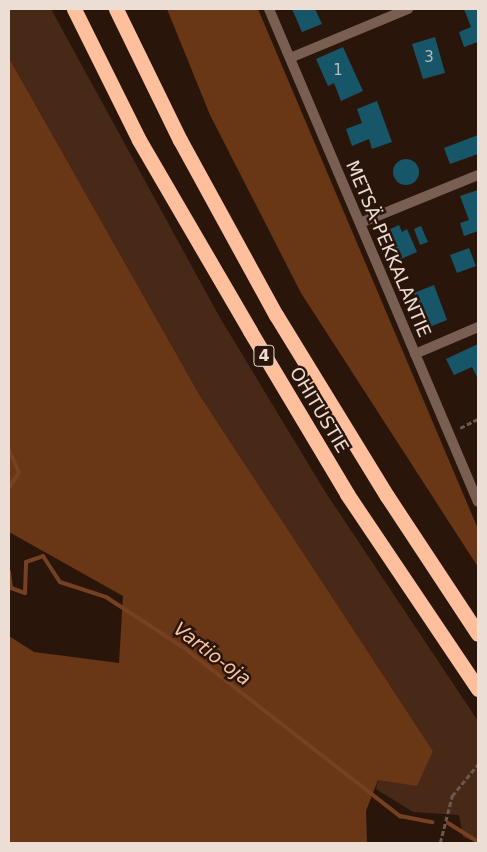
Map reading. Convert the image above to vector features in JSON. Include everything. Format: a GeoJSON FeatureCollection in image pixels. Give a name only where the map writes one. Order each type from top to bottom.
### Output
{"type":"FeatureCollection","features":[{"type":"Feature","properties":{"kind":"highway","name":"OHITUSTIE"},"geometry":{"type":"LineString","coordinates":[[74,9],[139,140],[250,331],[347,494],[478,689]]}},
{"type":"Feature","properties":{"kind":"highway","name":"OHITUSTIE"},"geometry":{"type":"LineString","coordinates":[[116,9],[180,140],[276,315],[386,496],[478,634]]}},
{"type":"Feature","properties":{"kind":"street","name":"METSÄ-PEKKALANTIE"},"geometry":{"type":"LineString","coordinates":[[269,9],[415,354],[447,435],[478,502]]}},
{"type":"Feature","properties":{"kind":"street"},"geometry":{"type":"LineString","coordinates":[[290,58],[408,9]]}},
{"type":"Feature","properties":{"kind":"street"},"geometry":{"type":"LineString","coordinates":[[360,223],[478,175]]}},
{"type":"Feature","properties":{"kind":"street"},"geometry":{"type":"LineString","coordinates":[[415,354],[478,327]]}},
{"type":"Feature","properties":{"kind":"path"},"geometry":{"type":"LineString","coordinates":[[447,435],[478,419]]}},
{"type":"Feature","properties":{"kind":"path"},"geometry":{"type":"LineString","coordinates":[[440,843],[452,796],[478,764]]}},
{"type":"Feature","properties":{"kind":"shaded area"},"geometry":{"type":"Polygon","coordinates":[[[9,9],[51,9],[219,316],[324,490],[478,721],[478,843],[463,837],[459,815],[413,812],[376,789],[378,780],[433,751],[199,394],[9,58],[9,9]]]}},
{"type":"Feature","properties":{"kind":"shaded area"},"geometry":{"type":"Polygon","coordinates":[[[167,9],[258,9],[478,529],[478,567],[301,293],[210,115],[167,9]]]}},
{"type":"Feature","properties":{"kind":"shaded area"},"geometry":{"type":"Polygon","coordinates":[[[9,58],[199,394],[433,751],[417,786],[378,780],[366,811],[367,843],[9,843],[9,636],[34,652],[119,663],[123,596],[9,532],[9,58]]]}},
{"type":"Feature","properties":{"kind":"building"},"geometry":{"type":"Polygon","coordinates":[[[292,9],[315,9],[322,24],[302,32],[292,9]]]}},
{"type":"Feature","properties":{"kind":"building"},"geometry":{"type":"Polygon","coordinates":[[[464,9],[478,9],[478,42],[464,47],[459,32],[471,27],[464,9]]]}},
{"type":"Feature","properties":{"kind":"building"},"geometry":{"type":"Polygon","coordinates":[[[435,37],[445,73],[423,79],[412,44],[435,37]]]}},
{"type":"Feature","properties":{"kind":"building"},"geometry":{"type":"Polygon","coordinates":[[[343,47],[363,91],[341,101],[334,83],[328,86],[316,59],[343,47]]]}},
{"type":"Feature","properties":{"kind":"building"},"geometry":{"type":"Polygon","coordinates":[[[377,101],[392,142],[372,149],[369,139],[352,146],[346,129],[362,123],[357,109],[377,101]]]}},
{"type":"Feature","properties":{"kind":"building"},"geometry":{"type":"Polygon","coordinates":[[[478,135],[478,154],[450,164],[444,148],[478,135]]]}},
{"type":"Feature","properties":{"kind":"building"},"geometry":{"type":"Polygon","coordinates":[[[406,159],[415,163],[419,172],[415,181],[406,185],[397,181],[393,172],[397,163],[406,159]]]}},
{"type":"Feature","properties":{"kind":"building"},"geometry":{"type":"Polygon","coordinates":[[[478,190],[478,231],[464,236],[460,223],[469,220],[460,196],[478,190]]]}},
{"type":"Feature","properties":{"kind":"building"},"geometry":{"type":"Polygon","coordinates":[[[399,225],[402,232],[407,229],[417,252],[396,261],[384,232],[399,225]]]}},
{"type":"Feature","properties":{"kind":"building"},"geometry":{"type":"Polygon","coordinates":[[[421,226],[428,242],[420,245],[414,229],[421,226]]]}},
{"type":"Feature","properties":{"kind":"building"},"geometry":{"type":"Polygon","coordinates":[[[469,248],[476,266],[457,273],[450,255],[469,248]]]}},
{"type":"Feature","properties":{"kind":"building"},"geometry":{"type":"Polygon","coordinates":[[[434,285],[447,320],[427,328],[414,293],[434,285]]]}},
{"type":"Feature","properties":{"kind":"building"},"geometry":{"type":"Polygon","coordinates":[[[478,344],[478,379],[472,367],[454,375],[446,359],[478,344]]]}},
{"type":"Feature","properties":{"kind":"waterway","name":"Vartio-oja"},"geometry":{"type":"LineString","coordinates":[[9,450],[19,472],[9,488]]}},
{"type":"Feature","properties":{"kind":"waterway","name":"Vartio-oja"},"geometry":{"type":"LineString","coordinates":[[9,572],[11,588],[25,593],[26,562],[43,556],[60,582],[106,597],[184,648],[400,816],[432,822]]}},
{"type":"Feature","properties":{"kind":"waterway","name":"Vartio-oja"},"geometry":{"type":"LineString","coordinates":[[448,823],[478,842]]}}]}
